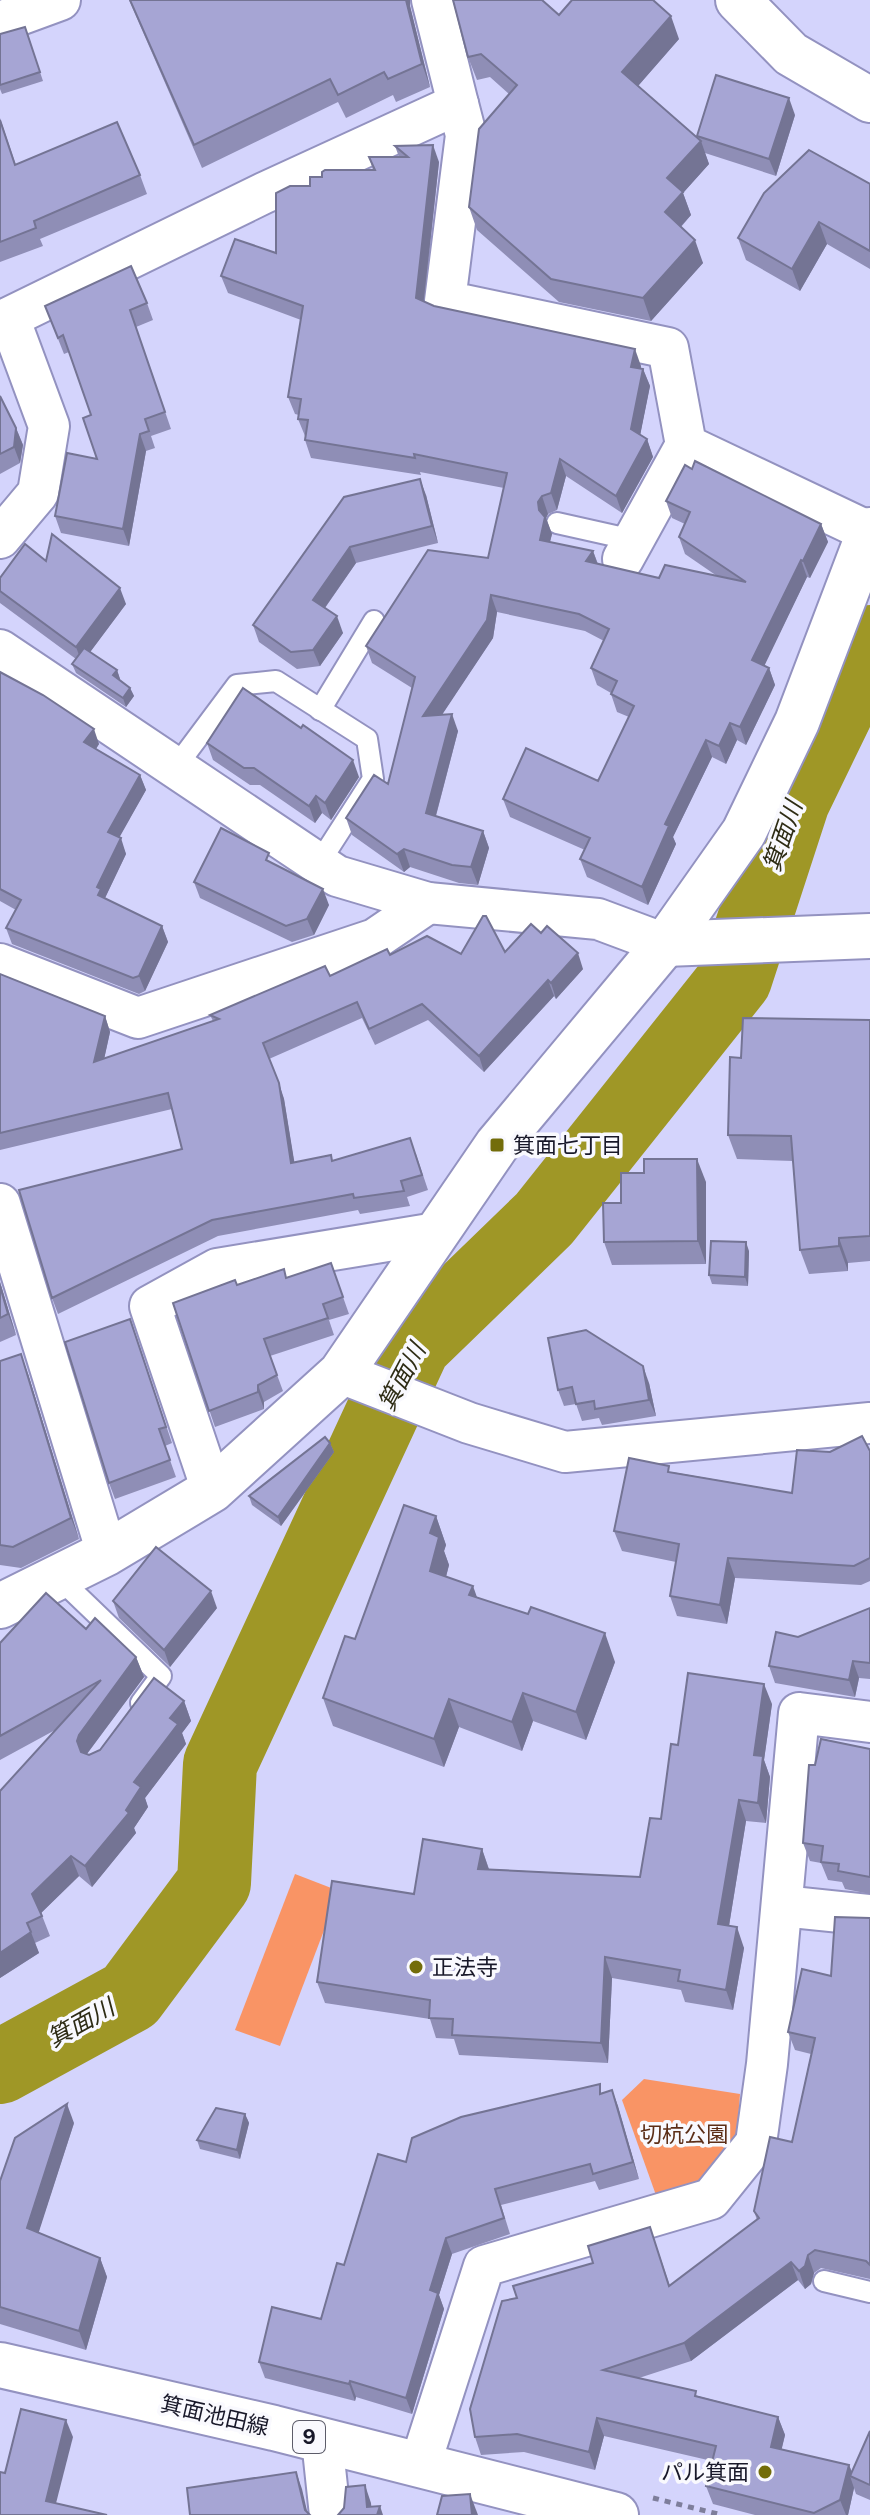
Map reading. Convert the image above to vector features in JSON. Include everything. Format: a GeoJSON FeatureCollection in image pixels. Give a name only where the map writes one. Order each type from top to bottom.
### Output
{"type":"FeatureCollection","features":[{"type":"Feature","properties":{"kind":"street"},"geometry":{"type":"LineString","coordinates":[[0,22],[60,0]]}},
{"type":"Feature","properties":{"kind":"street"},"geometry":{"type":"LineString","coordinates":[[432,0],[466,135],[445,301],[668,348],[686,445],[628,549]]}},
{"type":"Feature","properties":{"kind":"street"},"geometry":{"type":"LineString","coordinates":[[738,0],[791,54],[870,100]]}},
{"type":"Feature","properties":{"kind":"street"},"geometry":{"type":"LineString","coordinates":[[0,538],[38,493],[49,426],[4,320],[264,193],[458,104]]}},
{"type":"Feature","properties":{"kind":"street"},"geometry":{"type":"LineString","coordinates":[[0,1606],[107,1553],[212,1490],[341,1373],[497,1145],[684,943],[744,832],[797,722],[869,531],[686,445]]}},
{"type":"Feature","properties":{"kind":"street"},"geometry":{"type":"LineString","coordinates":[[0,650],[337,876],[428,903],[598,919],[684,943],[870,936]]}},
{"type":"Feature","properties":{"kind":"street"},"geometry":{"type":"LineString","coordinates":[[0,964],[138,1018],[375,939],[428,903]]}},
{"type":"Feature","properties":{"kind":"street"},"geometry":{"type":"LineString","coordinates":[[0,1204],[107,1553]]}},
{"type":"Feature","properties":{"kind":"street"},"geometry":{"type":"LineString","coordinates":[[212,1490],[150,1306],[217,1269],[436,1233]]}},
{"type":"Feature","properties":{"kind":"street"},"geometry":{"type":"LineString","coordinates":[[341,1373],[469,1423],[565,1452],[870,1423]]}},
{"type":"Feature","properties":{"kind":"street"},"geometry":{"type":"LineString","coordinates":[[420,2465],[484,2266],[711,2199],[756,2143],[767,2064],[799,1713],[870,1722]]}},
{"type":"Feature","properties":{"kind":"street"},"geometry":{"type":"LineString","coordinates":[[782,1906],[870,1915]]}},
{"type":"Feature","properties":{"kind":"street","name":"箕面池田線"},"geometry":{"type":"LineString","coordinates":[[0,2365],[322,2440],[616,2515]]}},
{"type":"Feature","properties":{"kind":"street"},"geometry":{"type":"LineString","coordinates":[[322,2440],[330,2515]]}},
{"type":"Feature","properties":{"kind":"lane"},"geometry":{"type":"LineString","coordinates":[[557,523],[628,549]]}},
{"type":"Feature","properties":{"kind":"lane"},"geometry":{"type":"LineString","coordinates":[[320,710],[374,621]]}},
{"type":"Feature","properties":{"kind":"lane"},"geometry":{"type":"LineString","coordinates":[[175,768],[237,685],[276,681],[367,739],[373,779],[319,863]]}},
{"type":"Feature","properties":{"kind":"lane"},"geometry":{"type":"LineString","coordinates":[[58,1577],[161,1676],[125,1725]]}},
{"type":"Feature","properties":{"kind":"lane"},"geometry":{"type":"LineString","coordinates":[[824,2281],[870,2292]]}},
{"type":"Feature","properties":{"kind":"green space"},"geometry":{"type":"Polygon","coordinates":[[[295,1874],[339,1891],[280,2046],[235,2030],[295,1874]]]}},
{"type":"Feature","properties":{"kind":"green space","name":"切杭公園"},"geometry":{"type":"Polygon","coordinates":[[[644,2079],[740,2094],[737,2135],[711,2180],[657,2198],[622,2100],[644,2079]]]}},
{"type":"Feature","properties":{"kind":"building"},"geometry":{"type":"Polygon","coordinates":[[[130,0],[406,0],[422,64],[388,79],[384,72],[338,95],[330,79],[194,145],[130,0]]]}},
{"type":"Feature","properties":{"kind":"building"},"geometry":{"type":"Polygon","coordinates":[[[453,0],[542,0],[559,15],[572,0],[653,0],[671,16],[622,72],[701,141],[667,178],[683,192],[665,212],[695,240],[643,298],[551,279],[469,207],[479,129],[517,85],[481,54],[468,57],[453,0]]]}},
{"type":"Feature","properties":{"kind":"building"},"geometry":{"type":"Polygon","coordinates":[[[25,27],[40,72],[0,85],[0,34],[25,27]]]}},
{"type":"Feature","properties":{"kind":"building"},"geometry":{"type":"Polygon","coordinates":[[[716,75],[789,98],[769,159],[697,136],[716,75]]]}},
{"type":"Feature","properties":{"kind":"building"},"geometry":{"type":"Polygon","coordinates":[[[0,120],[15,165],[117,122],[140,175],[34,221],[36,228],[0,242],[0,120]]]}},
{"type":"Feature","properties":{"kind":"building"},"geometry":{"type":"Polygon","coordinates":[[[433,145],[416,298],[434,306],[635,349],[631,367],[643,369],[631,429],[647,439],[616,496],[560,459],[551,493],[542,496],[538,502],[539,510],[545,517],[540,540],[593,551],[586,561],[659,578],[665,565],[746,582],[679,537],[690,512],[666,501],[685,465],[692,469],[695,461],[821,524],[752,660],[769,668],[740,727],[730,723],[719,746],[706,740],[665,824],[669,826],[642,887],[580,859],[590,838],[503,799],[526,748],[598,781],[634,706],[611,694],[617,681],[591,668],[609,629],[579,614],[491,595],[487,620],[423,716],[452,714],[426,813],[483,831],[471,867],[452,865],[404,849],[397,854],[346,818],[374,775],[388,784],[415,677],[366,646],[428,550],[488,558],[507,473],[414,454],[415,458],[305,440],[308,420],[298,419],[301,399],[288,397],[303,306],[221,276],[235,239],[276,253],[276,193],[290,186],[310,186],[310,177],[322,177],[325,170],[375,170],[369,157],[408,157],[395,146],[433,145]]]}},
{"type":"Feature","properties":{"kind":"building"},"geometry":{"type":"Polygon","coordinates":[[[809,150],[870,184],[870,251],[819,222],[792,269],[738,238],[764,193],[809,150]]]}},
{"type":"Feature","properties":{"kind":"building"},"geometry":{"type":"Polygon","coordinates":[[[131,266],[147,303],[130,310],[165,412],[145,419],[149,431],[140,434],[123,529],[55,516],[67,453],[97,459],[83,418],[91,415],[63,335],[58,338],[45,306],[131,266]]]}},
{"type":"Feature","properties":{"kind":"building"},"geometry":{"type":"Polygon","coordinates":[[[0,396],[16,428],[14,447],[0,454],[0,396]]]}},
{"type":"Feature","properties":{"kind":"building"},"geometry":{"type":"Polygon","coordinates":[[[420,479],[432,526],[350,547],[313,600],[337,616],[313,650],[291,652],[253,625],[344,497],[420,479]]]}},
{"type":"Feature","properties":{"kind":"building"},"geometry":{"type":"Polygon","coordinates":[[[52,534],[120,588],[76,647],[0,591],[0,578],[25,544],[46,561],[52,534]]]}},
{"type":"Feature","properties":{"kind":"building"},"geometry":{"type":"Polygon","coordinates":[[[84,648],[117,670],[113,675],[130,688],[123,698],[72,664],[84,648]]]}},
{"type":"Feature","properties":{"kind":"building"},"geometry":{"type":"Polygon","coordinates":[[[0,672],[43,695],[94,729],[84,742],[140,775],[108,832],[121,838],[97,887],[101,889],[98,895],[162,926],[139,976],[133,978],[6,928],[21,900],[0,889],[0,672]]]}},
{"type":"Feature","properties":{"kind":"building"},"geometry":{"type":"Polygon","coordinates":[[[243,688],[353,760],[325,803],[316,796],[309,806],[254,768],[244,768],[207,743],[243,688]]]}},
{"type":"Feature","properties":{"kind":"building"},"geometry":{"type":"Polygon","coordinates":[[[221,828],[269,853],[266,860],[323,889],[307,919],[286,926],[194,882],[221,828]]]}},
{"type":"Feature","properties":{"kind":"building"},"geometry":{"type":"Polygon","coordinates":[[[483,916],[486,916],[505,952],[531,924],[541,933],[547,926],[578,953],[551,983],[548,980],[479,1056],[422,1004],[369,1029],[357,1002],[263,1043],[279,1083],[291,1163],[331,1155],[332,1161],[410,1138],[422,1175],[401,1181],[404,1191],[354,1198],[353,1194],[212,1220],[52,1298],[19,1190],[182,1149],[168,1093],[0,1133],[0,974],[105,1016],[94,1062],[219,1019],[210,1015],[325,966],[330,976],[387,949],[390,955],[427,936],[461,954],[483,916]]]}},
{"type":"Feature","properties":{"kind":"building"},"geometry":{"type":"Polygon","coordinates":[[[743,1018],[870,1020],[870,1236],[839,1238],[839,1246],[800,1250],[791,1136],[728,1135],[730,1057],[741,1058],[743,1018]]]}},
{"type":"Feature","properties":{"kind":"building"},"geometry":{"type":"Polygon","coordinates":[[[644,1159],[697,1159],[698,1241],[604,1242],[603,1203],[621,1203],[621,1173],[644,1173],[644,1159]]]}},
{"type":"Feature","properties":{"kind":"building"},"geometry":{"type":"Polygon","coordinates":[[[711,1241],[746,1242],[745,1277],[709,1275],[711,1241]]]}},
{"type":"Feature","properties":{"kind":"building"},"geometry":{"type":"Polygon","coordinates":[[[331,1263],[343,1297],[323,1304],[328,1318],[264,1339],[277,1375],[258,1385],[258,1392],[209,1411],[173,1303],[235,1280],[237,1285],[284,1269],[286,1278],[331,1263]]]}},
{"type":"Feature","properties":{"kind":"building"},"geometry":{"type":"Polygon","coordinates":[[[0,1286],[8,1314],[0,1318],[0,1286]]]}},
{"type":"Feature","properties":{"kind":"building"},"geometry":{"type":"Polygon","coordinates":[[[130,1319],[166,1427],[159,1429],[170,1460],[109,1483],[65,1342],[130,1319]]]}},
{"type":"Feature","properties":{"kind":"building"},"geometry":{"type":"Polygon","coordinates":[[[586,1330],[643,1366],[649,1400],[595,1409],[594,1401],[576,1404],[572,1387],[558,1390],[548,1338],[586,1330]]]}},
{"type":"Feature","properties":{"kind":"building"},"geometry":{"type":"Polygon","coordinates":[[[21,1354],[71,1518],[13,1547],[0,1545],[0,1361],[21,1354]]]}},
{"type":"Feature","properties":{"kind":"building"},"geometry":{"type":"Polygon","coordinates":[[[862,1436],[870,1451],[870,1558],[854,1566],[728,1558],[720,1605],[670,1596],[679,1544],[614,1531],[629,1458],[669,1466],[668,1472],[792,1493],[797,1450],[830,1452],[862,1436]]]}},
{"type":"Feature","properties":{"kind":"building"},"geometry":{"type":"Polygon","coordinates":[[[325,1437],[330,1443],[278,1517],[249,1496],[325,1437]]]}},
{"type":"Feature","properties":{"kind":"building"},"geometry":{"type":"Polygon","coordinates":[[[404,1505],[436,1516],[430,1533],[439,1537],[430,1571],[473,1586],[469,1595],[528,1614],[531,1607],[605,1633],[576,1712],[523,1693],[512,1722],[449,1699],[434,1739],[323,1698],[345,1636],[355,1639],[404,1505]]]}},
{"type":"Feature","properties":{"kind":"building"},"geometry":{"type":"Polygon","coordinates":[[[156,1547],[211,1591],[164,1650],[113,1601],[156,1547]]]}},
{"type":"Feature","properties":{"kind":"building"},"geometry":{"type":"Polygon","coordinates":[[[46,1593],[86,1629],[95,1618],[136,1657],[79,1735],[77,1741],[81,1752],[89,1755],[100,1750],[154,1678],[184,1701],[170,1718],[178,1724],[134,1782],[141,1787],[126,1810],[129,1813],[85,1866],[71,1856],[32,1894],[42,1916],[27,1923],[31,1932],[0,1953],[0,1791],[101,1680],[0,1736],[0,1643],[46,1593]]]}},
{"type":"Feature","properties":{"kind":"building"},"geometry":{"type":"Polygon","coordinates":[[[870,1608],[870,1663],[853,1661],[849,1680],[769,1666],[776,1632],[798,1637],[870,1608]]]}},
{"type":"Feature","properties":{"kind":"building"},"geometry":{"type":"Polygon","coordinates":[[[688,1673],[764,1684],[754,1755],[763,1756],[758,1803],[739,1800],[718,1924],[737,1927],[726,1990],[678,1981],[680,1970],[605,1957],[601,2043],[452,2035],[453,2019],[429,2018],[430,2000],[317,1982],[332,1881],[414,1894],[423,1839],[482,1849],[478,1869],[640,1877],[650,1818],[661,1819],[671,1744],[678,1745],[688,1673]]]}},
{"type":"Feature","properties":{"kind":"building"},"geometry":{"type":"Polygon","coordinates":[[[821,1739],[870,1749],[870,1877],[838,1871],[839,1864],[821,1862],[823,1846],[803,1843],[809,1765],[815,1765],[821,1739]]]}},
{"type":"Feature","properties":{"kind":"building"},"geometry":{"type":"Polygon","coordinates":[[[835,1917],[870,1918],[870,2265],[866,2261],[815,2250],[808,2255],[805,2266],[799,2271],[791,2262],[684,2343],[603,2370],[696,2391],[695,2396],[778,2417],[771,2447],[849,2465],[840,2500],[814,2513],[706,2486],[716,2446],[597,2418],[589,2452],[517,2434],[475,2437],[470,2409],[502,2301],[517,2298],[513,2286],[593,2263],[588,2246],[650,2227],[669,2286],[759,2218],[754,2211],[770,2137],[792,2142],[815,2038],[788,2032],[802,1969],[831,1976],[835,1917]]]}},
{"type":"Feature","properties":{"kind":"building"},"geometry":{"type":"Polygon","coordinates":[[[600,2084],[600,2094],[612,2090],[633,2162],[593,2174],[590,2164],[495,2189],[504,2218],[446,2238],[430,2290],[438,2293],[406,2398],[350,2381],[349,2384],[259,2362],[272,2307],[321,2319],[337,2263],[344,2265],[378,2154],[406,2162],[412,2138],[461,2117],[600,2084]]]}},
{"type":"Feature","properties":{"kind":"building"},"geometry":{"type":"Polygon","coordinates":[[[67,2104],[27,2228],[100,2258],[79,2331],[0,2307],[0,2181],[15,2138],[67,2104]]]}},
{"type":"Feature","properties":{"kind":"building"},"geometry":{"type":"Polygon","coordinates":[[[216,2108],[245,2114],[237,2150],[197,2140],[216,2108]]]}},
{"type":"Feature","properties":{"kind":"building"},"geometry":{"type":"Polygon","coordinates":[[[21,2409],[66,2420],[46,2501],[107,2515],[0,2515],[0,2472],[5,2473],[21,2409]]]}},
{"type":"Feature","properties":{"kind":"building"},"geometry":{"type":"Polygon","coordinates":[[[870,2431],[870,2485],[850,2476],[870,2431]]]}},
{"type":"Feature","properties":{"kind":"building"},"geometry":{"type":"Polygon","coordinates":[[[296,2472],[305,2510],[310,2515],[190,2515],[187,2488],[296,2472]]]}},
{"type":"Feature","properties":{"kind":"building"},"geometry":{"type":"Polygon","coordinates":[[[365,2485],[367,2507],[380,2506],[377,2515],[338,2515],[344,2508],[346,2487],[365,2485]]]}},
{"type":"Feature","properties":{"kind":"building"},"geometry":{"type":"Polygon","coordinates":[[[470,2494],[472,2515],[437,2515],[442,2496],[470,2494]]]}},
{"type":"Feature","properties":{"kind":"waterway","name":"箕面川"},"geometry":{"type":"LineString","coordinates":[[0,2067],[130,1996],[214,1883],[220,1764],[414,1345],[544,1219],[735,979],[793,801],[870,642]]}},
{"type":"Feature","properties":{"kind":"place","name":"箕面七丁目"},"geometry":{"type":"Point","coordinates":[497,1145]}},
{"type":"Feature","properties":{"kind":"place","name":"正法寺"},"geometry":{"type":"Point","coordinates":[416,1967]}},
{"type":"Feature","properties":{"kind":"place","name":"パル箕面"},"geometry":{"type":"Point","coordinates":[765,2472]}}]}
